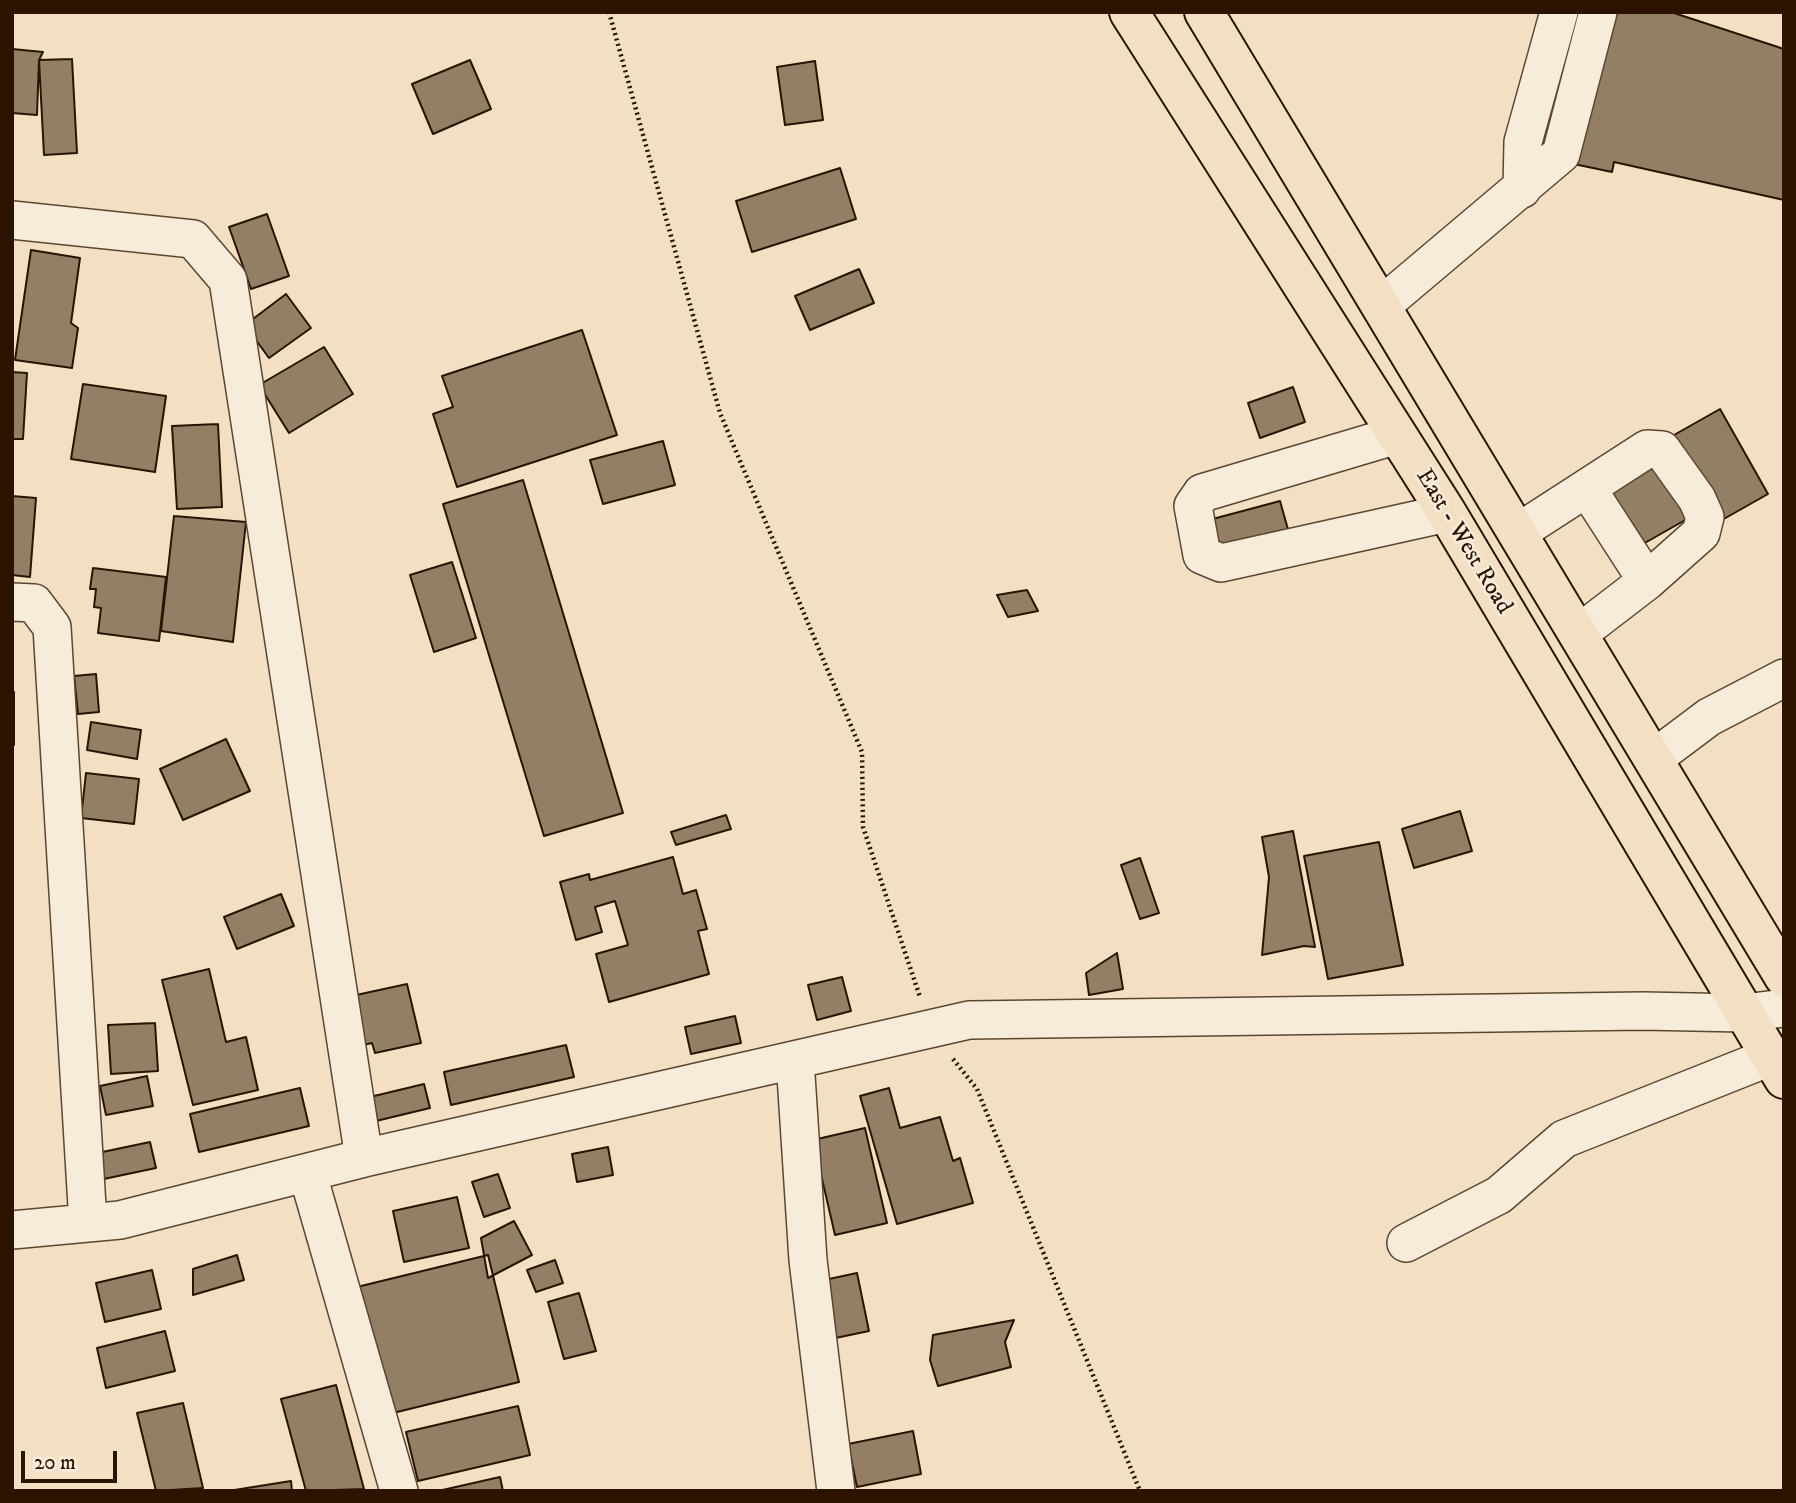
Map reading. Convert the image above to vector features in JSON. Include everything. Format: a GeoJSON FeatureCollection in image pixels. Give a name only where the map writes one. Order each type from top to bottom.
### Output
{"type":"FeatureCollection","features":[{"type":"Feature","properties":{"kind":"main road","name":"East - West Road"},"geometry":{"type":"LineString","coordinates":[[1129,12],[1447,513],[1777,1068]]}},
{"type":"Feature","properties":{"kind":"main road","name":"East - West Road"},"geometry":{"type":"LineString","coordinates":[[1204,12],[1784,977]]}},
{"type":"Feature","properties":{"kind":"street"},"geometry":{"type":"LineString","coordinates":[[1522,190],[1523,142],[1559,12]]}},
{"type":"Feature","properties":{"kind":"street"},"geometry":{"type":"LineString","coordinates":[[1381,306],[1522,190],[1561,154],[1598,12]]}},
{"type":"Feature","properties":{"kind":"street"},"geometry":{"type":"LineString","coordinates":[[12,220],[193,239],[228,280],[364,1158]]}},
{"type":"Feature","properties":{"kind":"street"},"geometry":{"type":"LineString","coordinates":[[1397,435],[1202,493],[1193,506],[1202,555],[1221,563],[1447,513]]}},
{"type":"Feature","properties":{"kind":"street"},"geometry":{"type":"LineString","coordinates":[[1517,533],[1647,449],[1662,450],[1697,499],[1705,517],[1701,533],[1647,581],[1578,634]]}},
{"type":"Feature","properties":{"kind":"street"},"geometry":{"type":"LineString","coordinates":[[1587,488],[1647,581]]}},
{"type":"Feature","properties":{"kind":"street"},"geometry":{"type":"LineString","coordinates":[[12,601],[34,603],[52,627],[88,1223]]}},
{"type":"Feature","properties":{"kind":"street"},"geometry":{"type":"LineString","coordinates":[[1653,759],[1709,717],[1784,678]]}},
{"type":"Feature","properties":{"kind":"street"},"geometry":{"type":"LineString","coordinates":[[12,1230],[120,1220],[308,1175],[364,1158],[969,1020],[1643,1011],[1744,1013],[1784,1008]]}},
{"type":"Feature","properties":{"kind":"street"},"geometry":{"type":"LineString","coordinates":[[795,1060],[808,1260],[836,1491]]}},
{"type":"Feature","properties":{"kind":"street"},"geometry":{"type":"LineString","coordinates":[[1406,1243],[1499,1195],[1564,1139],[1777,1068]]}},
{"type":"Feature","properties":{"kind":"street"},"geometry":{"type":"LineString","coordinates":[[308,1175],[399,1491]]}},
{"type":"Feature","properties":{"kind":"path"},"geometry":{"type":"LineString","coordinates":[[609,12],[720,412],[862,752],[863,827],[930,1029],[976,1089],[1140,1491]]}},
{"type":"Feature","properties":{"kind":"building"},"geometry":{"type":"Polygon","coordinates":[[[1608,12],[1671,12],[1784,49],[1784,200],[1614,162],[1612,172],[1569,163],[1608,12]]]}},
{"type":"Feature","properties":{"kind":"building"},"geometry":{"type":"Polygon","coordinates":[[[12,49],[43,52],[39,60],[37,115],[12,113],[12,49]]]}},
{"type":"Feature","properties":{"kind":"building"},"geometry":{"type":"Polygon","coordinates":[[[72,59],[77,153],[44,155],[39,60],[72,59]]]}},
{"type":"Feature","properties":{"kind":"building"},"geometry":{"type":"Polygon","coordinates":[[[470,60],[491,109],[433,134],[412,84],[470,60]]]}},
{"type":"Feature","properties":{"kind":"building"},"geometry":{"type":"Polygon","coordinates":[[[815,61],[823,120],[785,125],[777,67],[815,61]]]}},
{"type":"Feature","properties":{"kind":"building"},"geometry":{"type":"Polygon","coordinates":[[[840,168],[856,219],[752,252],[736,201],[840,168]]]}},
{"type":"Feature","properties":{"kind":"building"},"geometry":{"type":"Polygon","coordinates":[[[267,214],[289,276],[251,289],[229,227],[267,214]]]}},
{"type":"Feature","properties":{"kind":"building"},"geometry":{"type":"Polygon","coordinates":[[[31,250],[80,258],[71,323],[78,328],[72,368],[15,360],[31,250]]]}},
{"type":"Feature","properties":{"kind":"building"},"geometry":{"type":"Polygon","coordinates":[[[859,269],[874,303],[810,330],[795,296],[859,269]]]}},
{"type":"Feature","properties":{"kind":"building"},"geometry":{"type":"Polygon","coordinates":[[[286,294],[311,328],[269,358],[245,325],[286,294]]]}},
{"type":"Feature","properties":{"kind":"building"},"geometry":{"type":"Polygon","coordinates":[[[582,330],[617,435],[457,487],[433,414],[453,407],[442,376],[582,330]]]}},
{"type":"Feature","properties":{"kind":"building"},"geometry":{"type":"Polygon","coordinates":[[[324,347],[353,394],[289,433],[259,385],[324,347]]]}},
{"type":"Feature","properties":{"kind":"building"},"geometry":{"type":"Polygon","coordinates":[[[12,372],[27,373],[23,439],[12,439],[12,372]]]}},
{"type":"Feature","properties":{"kind":"building"},"geometry":{"type":"Polygon","coordinates":[[[83,384],[166,396],[155,472],[71,459],[83,384]]]}},
{"type":"Feature","properties":{"kind":"building"},"geometry":{"type":"Polygon","coordinates":[[[1293,387],[1305,422],[1260,438],[1248,403],[1293,387]]]}},
{"type":"Feature","properties":{"kind":"building"},"geometry":{"type":"Polygon","coordinates":[[[1720,409],[1768,494],[1722,520],[1674,435],[1720,409]]]}},
{"type":"Feature","properties":{"kind":"building"},"geometry":{"type":"Polygon","coordinates":[[[218,424],[222,507],[177,509],[172,426],[218,424]]]}},
{"type":"Feature","properties":{"kind":"building"},"geometry":{"type":"Polygon","coordinates":[[[663,441],[675,485],[603,504],[590,460],[663,441]]]}},
{"type":"Feature","properties":{"kind":"building"},"geometry":{"type":"Polygon","coordinates":[[[1656,466],[1687,519],[1636,548],[1605,495],[1656,466]]]}},
{"type":"Feature","properties":{"kind":"building"},"geometry":{"type":"Polygon","coordinates":[[[523,480],[623,813],[544,836],[443,504],[523,480]]]}},
{"type":"Feature","properties":{"kind":"building"},"geometry":{"type":"Polygon","coordinates":[[[12,496],[36,498],[30,577],[12,575],[12,496]]]}},
{"type":"Feature","properties":{"kind":"building"},"geometry":{"type":"Polygon","coordinates":[[[1280,501],[1289,533],[1202,555],[1194,524],[1280,501]]]}},
{"type":"Feature","properties":{"kind":"building"},"geometry":{"type":"Polygon","coordinates":[[[174,516],[246,522],[233,642],[161,631],[174,516]]]}},
{"type":"Feature","properties":{"kind":"building"},"geometry":{"type":"Polygon","coordinates":[[[452,562],[476,638],[434,652],[410,575],[452,562]]]}},
{"type":"Feature","properties":{"kind":"building"},"geometry":{"type":"Polygon","coordinates":[[[93,568],[166,577],[159,641],[98,633],[101,608],[94,607],[96,589],[90,589],[93,568]]]}},
{"type":"Feature","properties":{"kind":"building"},"geometry":{"type":"Polygon","coordinates":[[[1027,590],[1038,611],[1008,617],[997,595],[1027,590]]]}},
{"type":"Feature","properties":{"kind":"building"},"geometry":{"type":"Polygon","coordinates":[[[96,674],[99,712],[78,714],[74,676],[96,674]]]}},
{"type":"Feature","properties":{"kind":"building"},"geometry":{"type":"Polygon","coordinates":[[[14,692],[14,745],[12,745],[14,692]]]}},
{"type":"Feature","properties":{"kind":"building"},"geometry":{"type":"Polygon","coordinates":[[[91,722],[141,730],[137,759],[87,750],[91,722]]]}},
{"type":"Feature","properties":{"kind":"building"},"geometry":{"type":"Polygon","coordinates":[[[226,739],[250,791],[183,820],[160,769],[226,739]]]}},
{"type":"Feature","properties":{"kind":"building"},"geometry":{"type":"Polygon","coordinates":[[[86,773],[139,779],[134,824],[81,818],[86,773]]]}},
{"type":"Feature","properties":{"kind":"building"},"geometry":{"type":"Polygon","coordinates":[[[1460,811],[1472,851],[1414,868],[1402,829],[1460,811]]]}},
{"type":"Feature","properties":{"kind":"building"},"geometry":{"type":"Polygon","coordinates":[[[726,815],[731,829],[676,845],[671,832],[726,815]]]}},
{"type":"Feature","properties":{"kind":"building"},"geometry":{"type":"Polygon","coordinates":[[[1293,831],[1315,947],[1304,946],[1262,955],[1269,877],[1262,837],[1293,831]]]}},
{"type":"Feature","properties":{"kind":"building"},"geometry":{"type":"Polygon","coordinates":[[[1379,842],[1403,965],[1328,979],[1304,856],[1379,842]]]}},
{"type":"Feature","properties":{"kind":"building"},"geometry":{"type":"Polygon","coordinates":[[[673,857],[683,894],[696,890],[707,929],[698,931],[709,974],[609,1002],[596,954],[628,945],[615,901],[595,907],[602,932],[576,940],[560,882],[589,874],[590,880],[673,857]]]}},
{"type":"Feature","properties":{"kind":"building"},"geometry":{"type":"Polygon","coordinates":[[[1140,858],[1159,913],[1140,919],[1121,865],[1140,858]]]}},
{"type":"Feature","properties":{"kind":"building"},"geometry":{"type":"Polygon","coordinates":[[[281,894],[294,926],[237,949],[224,917],[281,894]]]}},
{"type":"Feature","properties":{"kind":"building"},"geometry":{"type":"Polygon","coordinates":[[[1117,953],[1123,989],[1089,995],[1086,973],[1117,953]]]}},
{"type":"Feature","properties":{"kind":"building"},"geometry":{"type":"Polygon","coordinates":[[[209,969],[226,1042],[246,1037],[258,1090],[193,1105],[162,980],[209,969]]]}},
{"type":"Feature","properties":{"kind":"building"},"geometry":{"type":"Polygon","coordinates":[[[842,977],[851,1011],[817,1020],[808,985],[842,977]]]}},
{"type":"Feature","properties":{"kind":"building"},"geometry":{"type":"Polygon","coordinates":[[[407,984],[421,1043],[375,1053],[372,1043],[359,1046],[347,997],[407,984]]]}},
{"type":"Feature","properties":{"kind":"building"},"geometry":{"type":"Polygon","coordinates":[[[735,1016],[741,1043],[691,1054],[685,1027],[735,1016]]]}},
{"type":"Feature","properties":{"kind":"building"},"geometry":{"type":"Polygon","coordinates":[[[155,1023],[158,1071],[111,1074],[108,1025],[155,1023]]]}},
{"type":"Feature","properties":{"kind":"building"},"geometry":{"type":"Polygon","coordinates":[[[566,1045],[574,1077],[451,1105],[444,1072],[566,1045]]]}},
{"type":"Feature","properties":{"kind":"building"},"geometry":{"type":"Polygon","coordinates":[[[147,1076],[153,1106],[106,1115],[100,1086],[147,1076]]]}},
{"type":"Feature","properties":{"kind":"building"},"geometry":{"type":"Polygon","coordinates":[[[424,1084],[430,1108],[376,1121],[370,1097],[424,1084]]]}},
{"type":"Feature","properties":{"kind":"building"},"geometry":{"type":"Polygon","coordinates":[[[300,1088],[309,1126],[199,1152],[190,1114],[300,1088]]]}},
{"type":"Feature","properties":{"kind":"building"},"geometry":{"type":"Polygon","coordinates":[[[889,1088],[900,1128],[940,1117],[953,1161],[960,1158],[973,1203],[897,1224],[860,1096],[889,1088]]]}},
{"type":"Feature","properties":{"kind":"building"},"geometry":{"type":"Polygon","coordinates":[[[865,1128],[887,1223],[835,1235],[813,1140],[865,1128]]]}},
{"type":"Feature","properties":{"kind":"building"},"geometry":{"type":"Polygon","coordinates":[[[150,1142],[156,1168],[99,1180],[93,1154],[150,1142]]]}},
{"type":"Feature","properties":{"kind":"building"},"geometry":{"type":"Polygon","coordinates":[[[608,1147],[613,1175],[577,1182],[572,1154],[608,1147]]]}},
{"type":"Feature","properties":{"kind":"building"},"geometry":{"type":"Polygon","coordinates":[[[498,1174],[510,1208],[484,1217],[472,1182],[498,1174]]]}},
{"type":"Feature","properties":{"kind":"building"},"geometry":{"type":"Polygon","coordinates":[[[457,1197],[469,1248],[404,1262],[393,1211],[457,1197]]]}},
{"type":"Feature","properties":{"kind":"building"},"geometry":{"type":"Polygon","coordinates":[[[514,1221],[532,1255],[488,1278],[481,1238],[514,1221]]]}},
{"type":"Feature","properties":{"kind":"building"},"geometry":{"type":"Polygon","coordinates":[[[237,1255],[244,1280],[193,1295],[193,1269],[237,1255]]]}},
{"type":"Feature","properties":{"kind":"building"},"geometry":{"type":"Polygon","coordinates":[[[488,1255],[519,1382],[389,1414],[357,1287],[488,1255]]]}},
{"type":"Feature","properties":{"kind":"building"},"geometry":{"type":"Polygon","coordinates":[[[555,1260],[563,1283],[536,1292],[527,1270],[555,1260]]]}},
{"type":"Feature","properties":{"kind":"building"},"geometry":{"type":"Polygon","coordinates":[[[152,1270],[161,1309],[105,1322],[96,1283],[152,1270]]]}},
{"type":"Feature","properties":{"kind":"building"},"geometry":{"type":"Polygon","coordinates":[[[857,1273],[869,1331],[826,1340],[815,1282],[857,1273]]]}},
{"type":"Feature","properties":{"kind":"building"},"geometry":{"type":"Polygon","coordinates":[[[579,1293],[596,1351],[564,1359],[548,1302],[579,1293]]]}},
{"type":"Feature","properties":{"kind":"building"},"geometry":{"type":"Polygon","coordinates":[[[1014,1320],[1005,1342],[1011,1367],[938,1386],[930,1360],[933,1335],[1014,1320]]]}},
{"type":"Feature","properties":{"kind":"building"},"geometry":{"type":"Polygon","coordinates":[[[165,1331],[175,1371],[106,1388],[97,1348],[165,1331]]]}},
{"type":"Feature","properties":{"kind":"building"},"geometry":{"type":"Polygon","coordinates":[[[336,1385],[364,1489],[306,1491],[281,1399],[336,1385]]]}},
{"type":"Feature","properties":{"kind":"building"},"geometry":{"type":"Polygon","coordinates":[[[183,1403],[203,1488],[156,1491],[137,1413],[183,1403]]]}},
{"type":"Feature","properties":{"kind":"building"},"geometry":{"type":"Polygon","coordinates":[[[518,1406],[530,1455],[418,1481],[406,1432],[518,1406]]]}},
{"type":"Feature","properties":{"kind":"building"},"geometry":{"type":"Polygon","coordinates":[[[913,1431],[921,1474],[857,1487],[848,1444],[913,1431]]]}},
{"type":"Feature","properties":{"kind":"building"},"geometry":{"type":"Polygon","coordinates":[[[500,1477],[503,1491],[438,1491],[500,1477]]]}},
{"type":"Feature","properties":{"kind":"building"},"geometry":{"type":"Polygon","coordinates":[[[291,1481],[292,1491],[228,1491],[291,1481]]]}}]}
